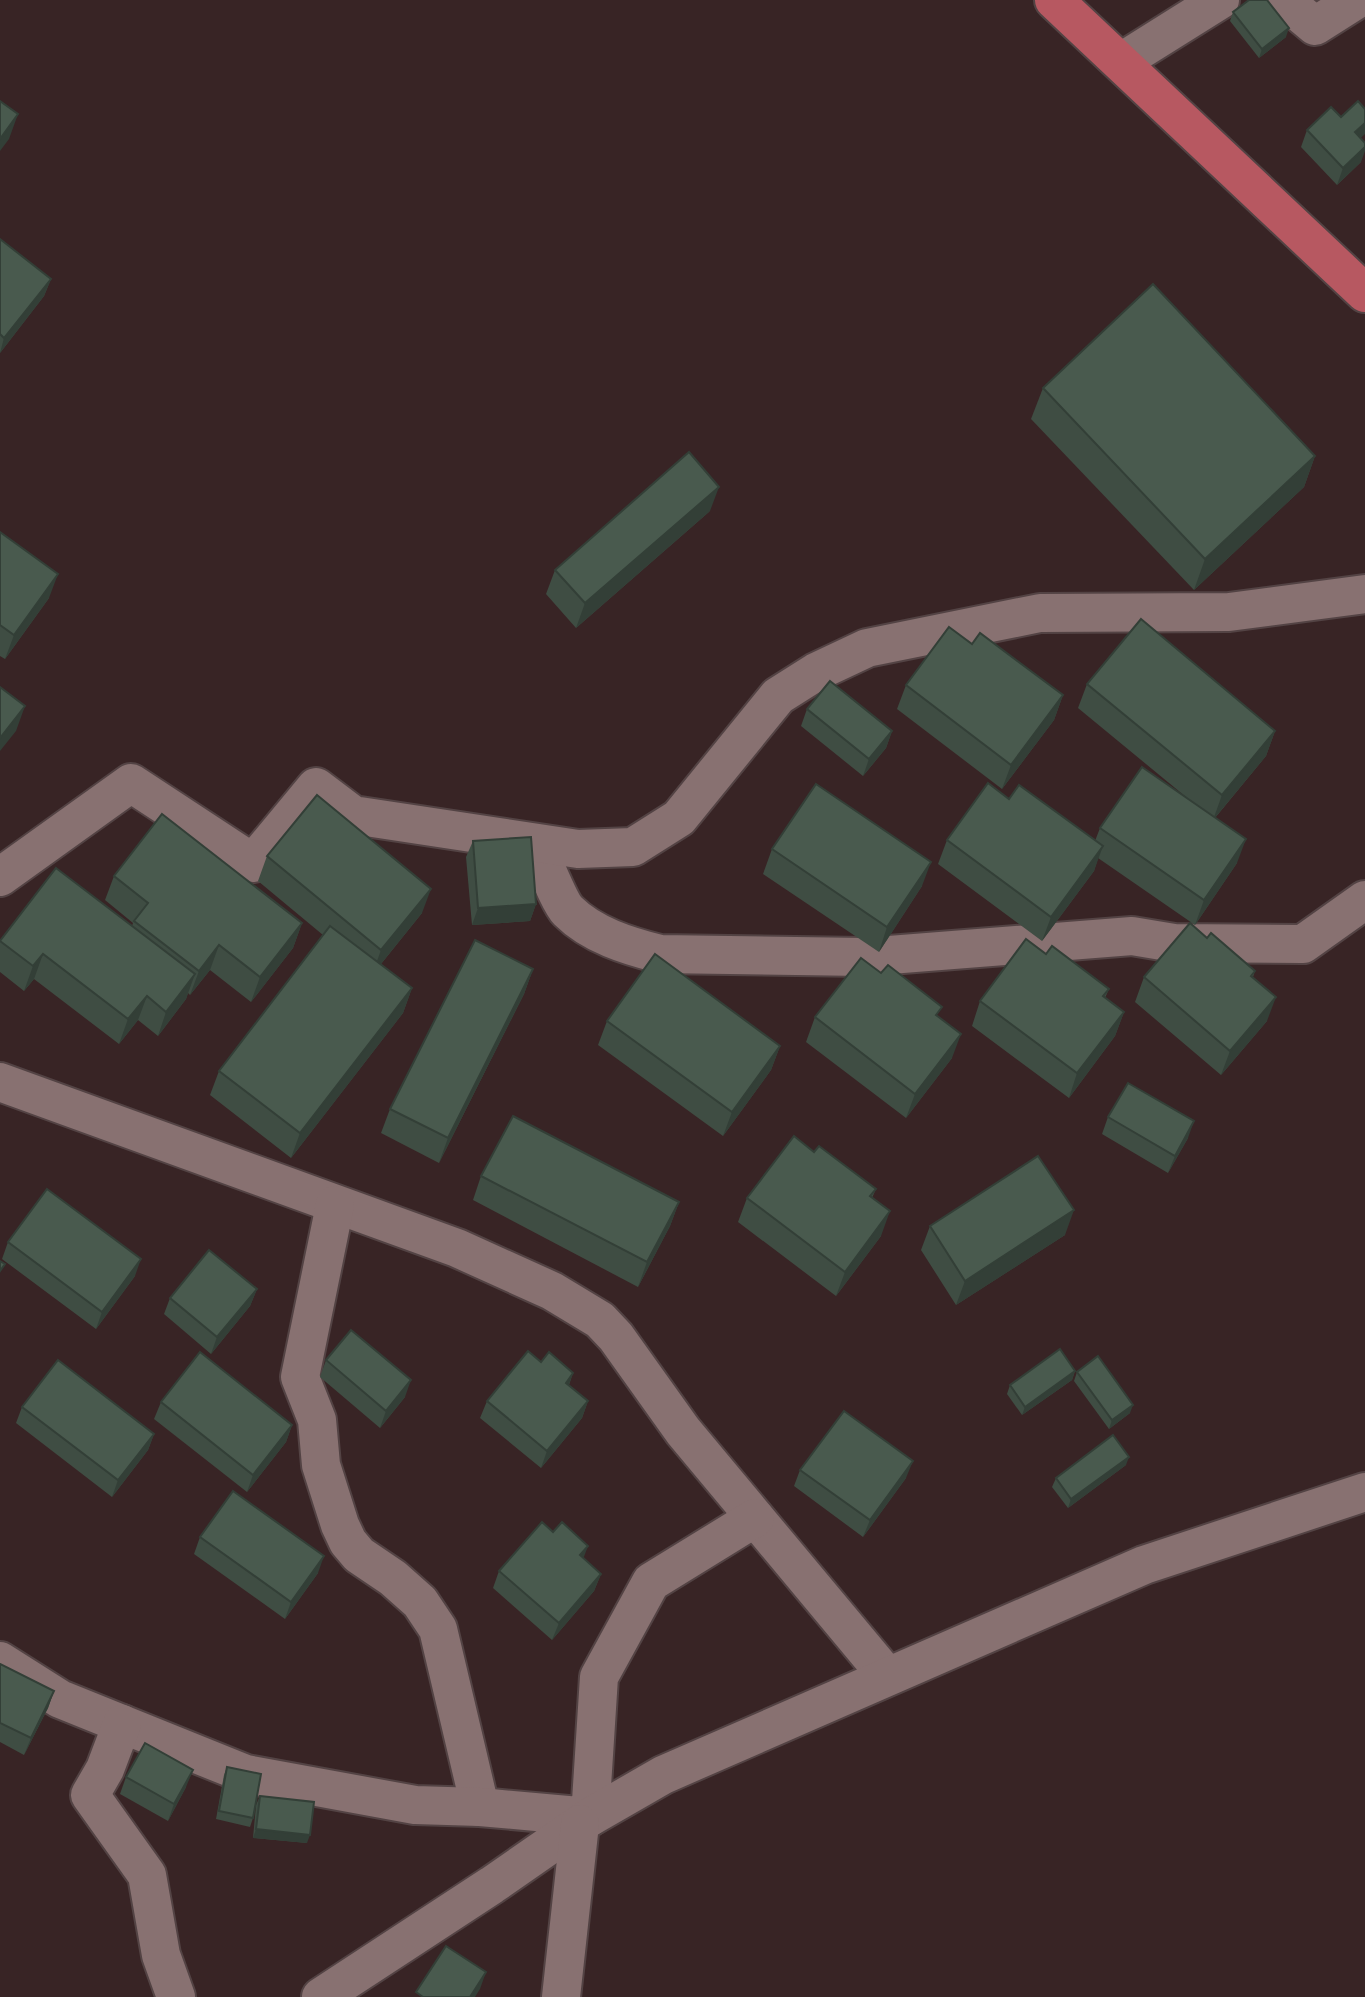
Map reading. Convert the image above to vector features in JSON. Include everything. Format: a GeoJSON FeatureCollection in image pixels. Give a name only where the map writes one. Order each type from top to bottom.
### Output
{"type":"FeatureCollection","features":[{"type":"Feature","properties":{"kind":"main road"},"geometry":{"type":"LineString","coordinates":[[1066,4],[1121,62],[1365,293]]}},
{"type":"Feature","properties":{"kind":"street"},"geometry":{"type":"LineString","coordinates":[[1121,62],[1220,0]]}},
{"type":"Feature","properties":{"kind":"street"},"geometry":{"type":"LineString","coordinates":[[1284,0],[1315,26],[1356,0]]}},
{"type":"Feature","properties":{"kind":"street"},"geometry":{"type":"LineString","coordinates":[[0,877],[131,783],[253,863],[316,787],[353,814],[578,849],[633,847],[679,818],[778,696],[816,672],[867,648],[1040,613],[1229,612],[1365,594]]}},
{"type":"Feature","properties":{"kind":"street"},"geometry":{"type":"LineString","coordinates":[[535,843],[566,910],[598,932],[636,948],[660,954],[864,957],[1132,936],[1174,943],[1303,944],[1365,900]]}},
{"type":"Feature","properties":{"kind":"street"},"geometry":{"type":"LineString","coordinates":[[0,1082],[457,1248],[552,1292],[600,1320],[616,1337],[683,1431],[887,1676]]}},
{"type":"Feature","properties":{"kind":"street"},"geometry":{"type":"LineString","coordinates":[[335,1205],[300,1377],[317,1420],[321,1465],[348,1542],[359,1555],[393,1578],[420,1602],[438,1629],[480,1807]]}},
{"type":"Feature","properties":{"kind":"street"},"geometry":{"type":"LineString","coordinates":[[321,1997],[492,1885],[585,1820],[663,1775],[1144,1565],[1365,1492]]}},
{"type":"Feature","properties":{"kind":"street"},"geometry":{"type":"LineString","coordinates":[[561,1997],[585,1820],[599,1677],[651,1583],[755,1518]]}},
{"type":"Feature","properties":{"kind":"street"},"geometry":{"type":"LineString","coordinates":[[0,1661],[60,1699],[246,1774],[415,1805],[480,1807],[585,1820]]}},
{"type":"Feature","properties":{"kind":"street"},"geometry":{"type":"LineString","coordinates":[[122,1724],[106,1769],[90,1795],[147,1875],[161,1955],[176,1997]]}},
{"type":"Feature","properties":{"kind":"building"},"geometry":{"type":"Polygon","coordinates":[[[1249,0],[1267,0],[1289,28],[1262,49],[1233,12],[1249,0]]]}},
{"type":"Feature","properties":{"kind":"building"},"geometry":{"type":"Polygon","coordinates":[[[0,101],[18,114],[0,139],[0,101]]]}},
{"type":"Feature","properties":{"kind":"building"},"geometry":{"type":"Polygon","coordinates":[[[1358,101],[1365,109],[1365,123],[1355,132],[1365,143],[1365,147],[1343,168],[1307,130],[1331,107],[1341,117],[1358,101]]]}},
{"type":"Feature","properties":{"kind":"building"},"geometry":{"type":"Polygon","coordinates":[[[0,239],[51,279],[4,338],[0,334],[0,239]]]}},
{"type":"Feature","properties":{"kind":"building"},"geometry":{"type":"Polygon","coordinates":[[[1153,284],[1315,456],[1205,559],[1043,388],[1153,284]]]}},
{"type":"Feature","properties":{"kind":"building"},"geometry":{"type":"Polygon","coordinates":[[[689,452],[719,487],[585,603],[555,570],[689,452]]]}},
{"type":"Feature","properties":{"kind":"building"},"geometry":{"type":"Polygon","coordinates":[[[0,532],[58,574],[14,635],[0,625],[0,532]]]}},
{"type":"Feature","properties":{"kind":"building"},"geometry":{"type":"Polygon","coordinates":[[[1141,619],[1275,731],[1222,795],[1087,684],[1141,619]]]}},
{"type":"Feature","properties":{"kind":"building"},"geometry":{"type":"Polygon","coordinates":[[[949,627],[972,644],[980,633],[1063,695],[1011,765],[906,685],[949,627]]]}},
{"type":"Feature","properties":{"kind":"building"},"geometry":{"type":"Polygon","coordinates":[[[830,681],[892,731],[869,759],[807,709],[830,681]]]}},
{"type":"Feature","properties":{"kind":"building"},"geometry":{"type":"Polygon","coordinates":[[[0,687],[25,706],[0,738],[0,687]]]}},
{"type":"Feature","properties":{"kind":"building"},"geometry":{"type":"Polygon","coordinates":[[[1142,767],[1246,839],[1204,900],[1100,828],[1142,767]]]}},
{"type":"Feature","properties":{"kind":"building"},"geometry":{"type":"Polygon","coordinates":[[[988,783],[1009,799],[1019,785],[1103,846],[1051,917],[947,840],[988,783]]]}},
{"type":"Feature","properties":{"kind":"building"},"geometry":{"type":"Polygon","coordinates":[[[816,784],[931,862],[887,927],[772,849],[816,784]]]}},
{"type":"Feature","properties":{"kind":"building"},"geometry":{"type":"Polygon","coordinates":[[[317,795],[431,889],[381,950],[267,856],[317,795]]]}},
{"type":"Feature","properties":{"kind":"building"},"geometry":{"type":"Polygon","coordinates":[[[162,814],[302,923],[260,977],[219,945],[199,971],[134,921],[148,903],[114,876],[162,814]]]}},
{"type":"Feature","properties":{"kind":"building"},"geometry":{"type":"Polygon","coordinates":[[[531,837],[536,904],[478,908],[473,841],[531,837]]]}},
{"type":"Feature","properties":{"kind":"building"},"geometry":{"type":"Polygon","coordinates":[[[56,868],[195,974],[166,1012],[147,996],[128,1019],[43,954],[33,966],[0,941],[56,868]]]}},
{"type":"Feature","properties":{"kind":"building"},"geometry":{"type":"Polygon","coordinates":[[[1190,923],[1207,938],[1211,933],[1255,971],[1251,976],[1276,997],[1230,1051],[1144,977],[1190,923]]]}},
{"type":"Feature","properties":{"kind":"building"},"geometry":{"type":"Polygon","coordinates":[[[330,926],[412,988],[300,1133],[219,1071],[330,926]]]}},
{"type":"Feature","properties":{"kind":"building"},"geometry":{"type":"Polygon","coordinates":[[[1026,939],[1046,954],[1052,946],[1109,989],[1103,996],[1124,1012],[1077,1073],[980,1001],[1026,939]]]}},
{"type":"Feature","properties":{"kind":"building"},"geometry":{"type":"Polygon","coordinates":[[[475,940],[533,969],[448,1138],[390,1109],[475,940]]]}},
{"type":"Feature","properties":{"kind":"building"},"geometry":{"type":"Polygon","coordinates":[[[655,954],[780,1046],[732,1112],[607,1021],[655,954]]]}},
{"type":"Feature","properties":{"kind":"building"},"geometry":{"type":"Polygon","coordinates":[[[861,958],[881,973],[888,965],[942,1007],[936,1015],[961,1034],[915,1094],[815,1017],[861,958]]]}},
{"type":"Feature","properties":{"kind":"building"},"geometry":{"type":"Polygon","coordinates":[[[1128,1083],[1194,1121],[1175,1156],[1108,1117],[1128,1083]]]}},
{"type":"Feature","properties":{"kind":"building"},"geometry":{"type":"Polygon","coordinates":[[[513,1116],[679,1202],[647,1262],[481,1176],[513,1116]]]}},
{"type":"Feature","properties":{"kind":"building"},"geometry":{"type":"Polygon","coordinates":[[[794,1136],[814,1152],[819,1146],[876,1189],[870,1196],[890,1211],[845,1272],[747,1198],[794,1136]]]}},
{"type":"Feature","properties":{"kind":"building"},"geometry":{"type":"Polygon","coordinates":[[[1038,1156],[1074,1210],[965,1281],[930,1226],[1038,1156]]]}},
{"type":"Feature","properties":{"kind":"building"},"geometry":{"type":"Polygon","coordinates":[[[47,1189],[141,1259],[102,1312],[8,1242],[47,1189]]]}},
{"type":"Feature","properties":{"kind":"building"},"geometry":{"type":"Polygon","coordinates":[[[209,1250],[257,1289],[217,1337],[170,1298],[209,1250]]]}},
{"type":"Feature","properties":{"kind":"building"},"geometry":{"type":"Polygon","coordinates":[[[351,1330],[411,1380],[386,1411],[326,1360],[351,1330]]]}},
{"type":"Feature","properties":{"kind":"building"},"geometry":{"type":"Polygon","coordinates":[[[1060,1349],[1075,1371],[1025,1407],[1010,1385],[1060,1349]]]}},
{"type":"Feature","properties":{"kind":"building"},"geometry":{"type":"Polygon","coordinates":[[[528,1351],[541,1362],[549,1352],[573,1373],[566,1383],[588,1401],[547,1451],[487,1401],[528,1351]]]}},
{"type":"Feature","properties":{"kind":"building"},"geometry":{"type":"Polygon","coordinates":[[[200,1352],[292,1425],[253,1475],[161,1402],[200,1352]]]}},
{"type":"Feature","properties":{"kind":"building"},"geometry":{"type":"Polygon","coordinates":[[[1098,1356],[1133,1405],[1112,1420],[1077,1372],[1098,1356]]]}},
{"type":"Feature","properties":{"kind":"building"},"geometry":{"type":"Polygon","coordinates":[[[58,1360],[154,1434],[118,1480],[22,1407],[58,1360]]]}},
{"type":"Feature","properties":{"kind":"building"},"geometry":{"type":"Polygon","coordinates":[[[844,1411],[913,1461],[870,1520],[800,1470],[844,1411]]]}},
{"type":"Feature","properties":{"kind":"building"},"geometry":{"type":"Polygon","coordinates":[[[1113,1435],[1129,1457],[1071,1499],[1056,1478],[1113,1435]]]}},
{"type":"Feature","properties":{"kind":"building"},"geometry":{"type":"Polygon","coordinates":[[[233,1491],[324,1556],[291,1602],[200,1537],[233,1491]]]}},
{"type":"Feature","properties":{"kind":"building"},"geometry":{"type":"Polygon","coordinates":[[[542,1522],[553,1532],[562,1522],[588,1546],[580,1555],[601,1574],[559,1623],[499,1571],[542,1522]]]}},
{"type":"Feature","properties":{"kind":"building"},"geometry":{"type":"Polygon","coordinates":[[[0,1664],[54,1691],[31,1738],[0,1723],[0,1664]]]}},
{"type":"Feature","properties":{"kind":"building"},"geometry":{"type":"Polygon","coordinates":[[[145,1743],[193,1770],[174,1804],[126,1777],[145,1743]]]}},
{"type":"Feature","properties":{"kind":"building"},"geometry":{"type":"Polygon","coordinates":[[[227,1767],[261,1774],[253,1818],[219,1811],[227,1767]]]}},
{"type":"Feature","properties":{"kind":"building"},"geometry":{"type":"Polygon","coordinates":[[[260,1796],[314,1802],[310,1835],[256,1829],[260,1796]]]}},
{"type":"Feature","properties":{"kind":"building"},"geometry":{"type":"Polygon","coordinates":[[[446,1946],[486,1972],[470,1997],[423,1997],[416,1992],[446,1946]]]}}]}
